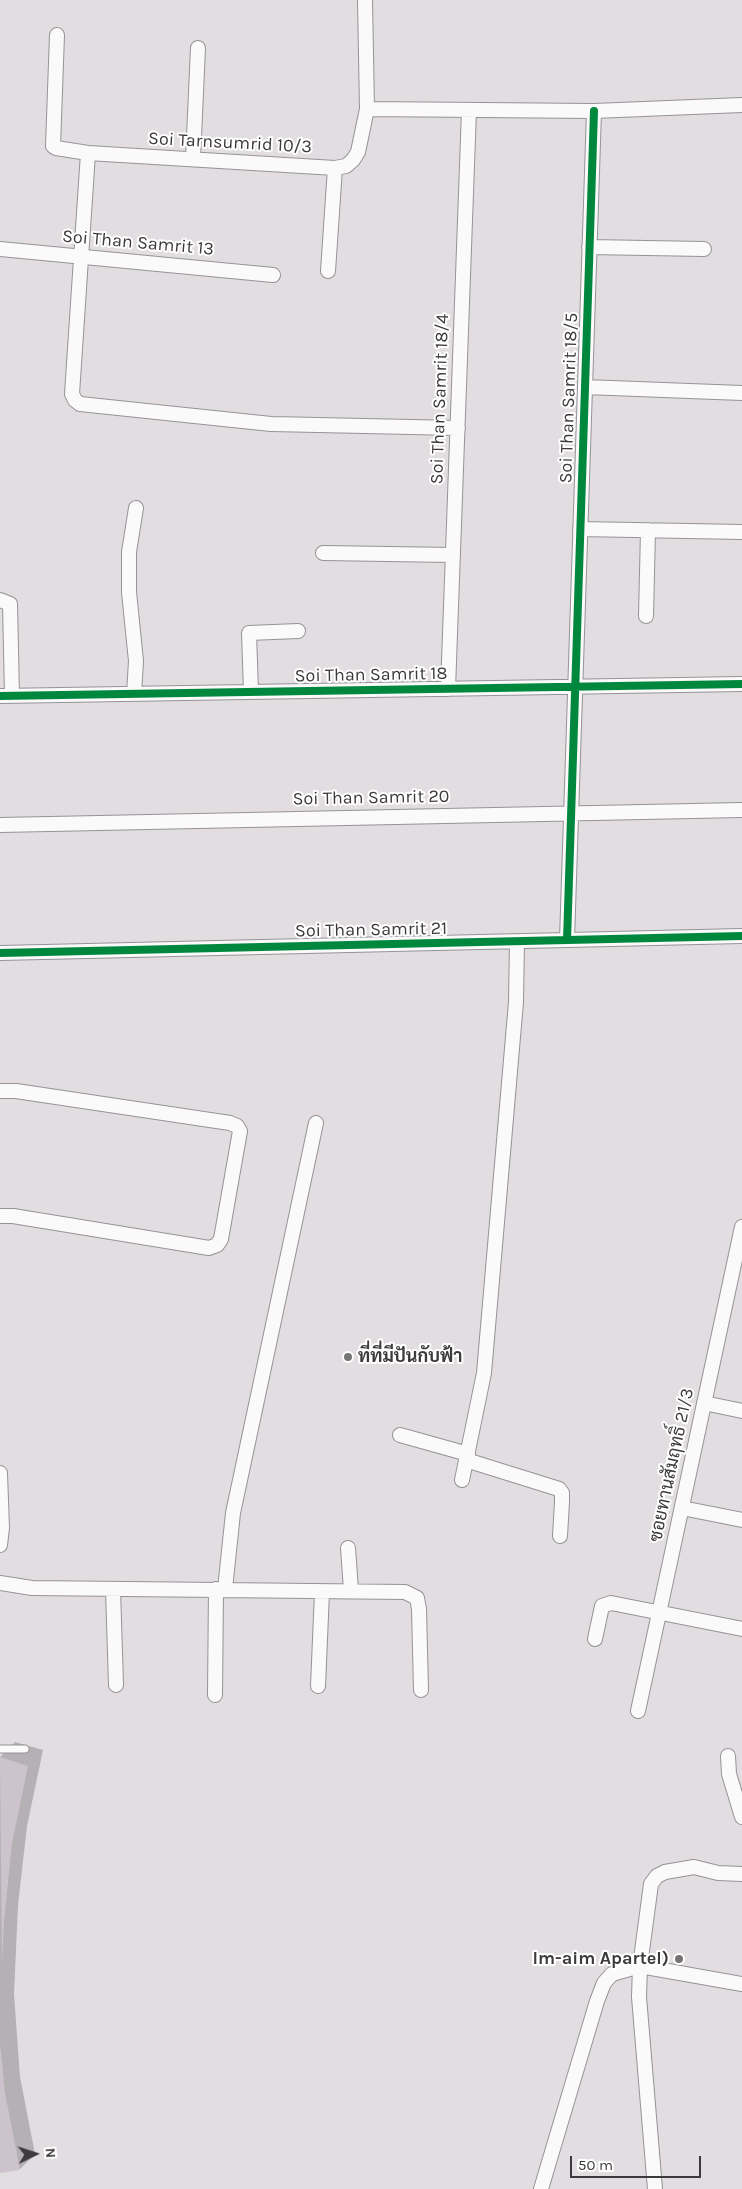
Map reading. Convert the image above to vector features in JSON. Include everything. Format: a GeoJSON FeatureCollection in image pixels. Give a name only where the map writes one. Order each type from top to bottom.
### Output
{"type":"FeatureCollection","features":[{"type":"Feature","properties":{"kind":"street","name":"Soi Tarnsumrid 10/3"},"geometry":{"type":"LineString","coordinates":[[57,34],[53,146],[59,149],[88,153],[335,168],[346,166],[358,152],[366,109],[366,0]]}},
{"type":"Feature","properties":{"kind":"street"},"geometry":{"type":"LineString","coordinates":[[193,159],[198,48]]}},
{"type":"Feature","properties":{"kind":"street"},"geometry":{"type":"LineString","coordinates":[[366,109],[594,111],[742,106]]}},
{"type":"Feature","properties":{"kind":"street","name":"Soi Than Samrit 18/4"},"geometry":{"type":"LineString","coordinates":[[448,689],[469,110]]}},
{"type":"Feature","properties":{"kind":"street","name":"Soi Than Samrit 18/5"},"geometry":{"type":"LineString","coordinates":[[567,940],[594,111]]}},
{"type":"Feature","properties":{"kind":"street"},"geometry":{"type":"LineString","coordinates":[[88,153],[72,394],[80,404],[271,424],[458,428]]}},
{"type":"Feature","properties":{"kind":"street"},"geometry":{"type":"LineString","coordinates":[[328,271],[335,168]]}},
{"type":"Feature","properties":{"kind":"street"},"geometry":{"type":"LineString","coordinates":[[589,247],[704,249]]}},
{"type":"Feature","properties":{"kind":"street","name":"Soi Than Samrit 13"},"geometry":{"type":"LineString","coordinates":[[0,249],[273,275]]}},
{"type":"Feature","properties":{"kind":"street"},"geometry":{"type":"LineString","coordinates":[[585,387],[742,393]]}},
{"type":"Feature","properties":{"kind":"street"},"geometry":{"type":"LineString","coordinates":[[134,694],[136,661],[129,592],[129,560],[136,508]]}},
{"type":"Feature","properties":{"kind":"street"},"geometry":{"type":"LineString","coordinates":[[580,529],[742,532]]}},
{"type":"Feature","properties":{"kind":"street"},"geometry":{"type":"LineString","coordinates":[[646,616],[648,530]]}},
{"type":"Feature","properties":{"kind":"street"},"geometry":{"type":"LineString","coordinates":[[323,553],[453,554]]}},
{"type":"Feature","properties":{"kind":"street"},"geometry":{"type":"LineString","coordinates":[[0,600],[10,604],[6,696]]}},
{"type":"Feature","properties":{"kind":"street"},"geometry":{"type":"LineString","coordinates":[[251,691],[249,633],[298,632]]}},
{"type":"Feature","properties":{"kind":"street","name":"Soi Than Samrit 18"},"geometry":{"type":"LineString","coordinates":[[6,696],[742,684]]}},
{"type":"Feature","properties":{"kind":"street","name":"Soi Than Samrit 20"},"geometry":{"type":"LineString","coordinates":[[0,825],[742,810]]}},
{"type":"Feature","properties":{"kind":"street","name":"Soi Than Samrit 21"},"geometry":{"type":"LineString","coordinates":[[0,953],[742,936]]}},
{"type":"Feature","properties":{"kind":"street"},"geometry":{"type":"LineString","coordinates":[[462,1480],[484,1374],[516,1002],[517,942]]}},
{"type":"Feature","properties":{"kind":"street"},"geometry":{"type":"LineString","coordinates":[[0,1091],[16,1091],[230,1123],[240,1131],[221,1239],[217,1245],[209,1248],[13,1216],[0,1216]]}},
{"type":"Feature","properties":{"kind":"street"},"geometry":{"type":"LineString","coordinates":[[215,1695],[221,1589],[233,1513],[316,1123]]}},
{"type":"Feature","properties":{"kind":"street","name":"ซอยทานสัมฤทธิ์ 21/3"},"geometry":{"type":"LineString","coordinates":[[638,1711],[661,1613],[742,1227]]}},
{"type":"Feature","properties":{"kind":"street"},"geometry":{"type":"LineString","coordinates":[[704,1404],[742,1411]]}},
{"type":"Feature","properties":{"kind":"street"},"geometry":{"type":"LineString","coordinates":[[400,1435],[559,1489],[562,1493],[560,1536]]}},
{"type":"Feature","properties":{"kind":"street"},"geometry":{"type":"LineString","coordinates":[[0,1474],[2,1528],[0,1545]]}},
{"type":"Feature","properties":{"kind":"street"},"geometry":{"type":"LineString","coordinates":[[682,1508],[742,1520]]}},
{"type":"Feature","properties":{"kind":"street"},"geometry":{"type":"LineString","coordinates":[[348,1548],[351,1590]]}},
{"type":"Feature","properties":{"kind":"street"},"geometry":{"type":"LineString","coordinates":[[0,1583],[32,1588],[405,1592],[417,1598],[421,1690]]}},
{"type":"Feature","properties":{"kind":"street"},"geometry":{"type":"LineString","coordinates":[[113,1589],[116,1684]]}},
{"type":"Feature","properties":{"kind":"street"},"geometry":{"type":"LineString","coordinates":[[318,1686],[322,1592]]}},
{"type":"Feature","properties":{"kind":"street"},"geometry":{"type":"LineString","coordinates":[[595,1639],[602,1606],[611,1602],[742,1628]]}},
{"type":"Feature","properties":{"kind":"street"},"geometry":{"type":"LineString","coordinates":[[728,1756],[729,1774],[742,1817]]}},
{"type":"Feature","properties":{"kind":"street"},"geometry":{"type":"LineString","coordinates":[[655,2189],[639,1997],[640,1966],[651,1884],[657,1876],[674,1870],[694,1867],[736,1874],[742,1862]]}},
{"type":"Feature","properties":{"kind":"street"},"geometry":{"type":"LineString","coordinates":[[541,2189],[604,1983],[612,1974],[640,1966],[742,1984]]}},
{"type":"Feature","properties":{"kind":"lane"},"geometry":{"type":"LineString","coordinates":[[0,1749],[25,1749]]}},
{"type":"Feature","properties":{"kind":"building"},"geometry":{"type":"Polygon","coordinates":[[[0,1757],[28,1766],[12,1843],[2,1961],[0,1757]]]}},
{"type":"Feature","properties":{"kind":"building"},"geometry":{"type":"Polygon","coordinates":[[[0,2044],[5,2093],[20,2170],[0,2173],[0,2044]]]}},
{"type":"Feature","properties":{"kind":"cycle path"},"geometry":{"type":"LineString","coordinates":[[567,940],[594,111]]}},
{"type":"Feature","properties":{"kind":"cycle path"},"geometry":{"type":"LineString","coordinates":[[0,696],[742,684]]}},
{"type":"Feature","properties":{"kind":"cycle path"},"geometry":{"type":"LineString","coordinates":[[0,953],[742,936]]}},
{"type":"Feature","properties":{"kind":"place","name":"ที่ที่มีปันกับฟ้า"},"geometry":{"type":"Point","coordinates":[348,1357]}},
{"type":"Feature","properties":{"kind":"place","name":"Im-aim Apartel)"},"geometry":{"type":"Point","coordinates":[679,1959]}}]}
